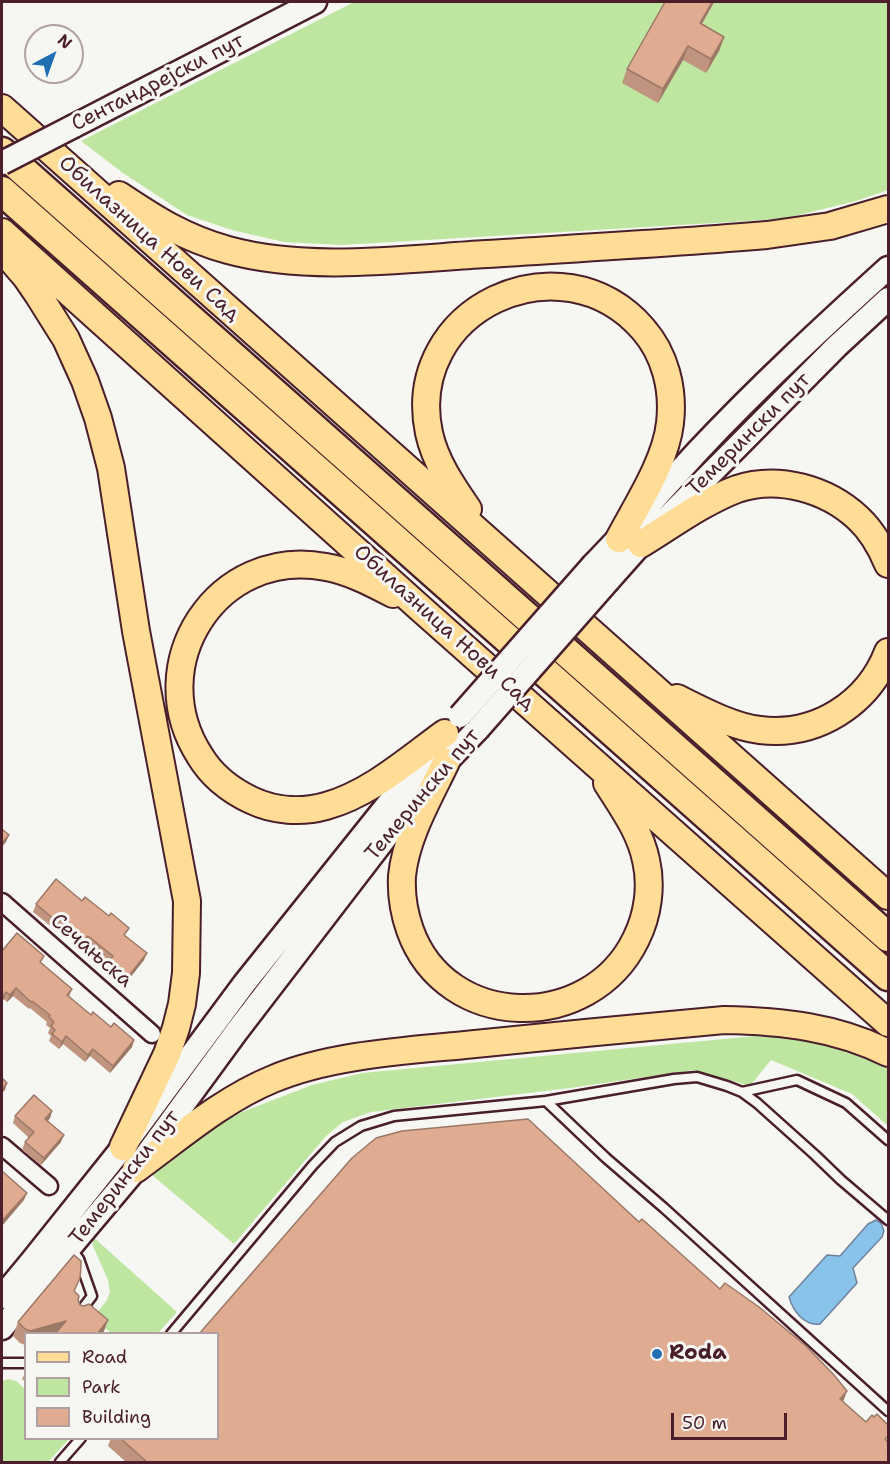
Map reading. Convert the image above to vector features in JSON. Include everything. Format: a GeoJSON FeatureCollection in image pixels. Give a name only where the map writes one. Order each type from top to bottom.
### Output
{"type":"FeatureCollection","features":[{"type":"Feature","properties":{"kind":"highway"},"geometry":{"type":"LineString","coordinates":[[2,152],[888,937]]}},
{"type":"Feature","properties":{"kind":"highway"},"geometry":{"type":"LineString","coordinates":[[2,191],[888,976]]}},
{"type":"Feature","properties":{"kind":"main road","name":"Сентандрејски пут"},"geometry":{"type":"LineString","coordinates":[[2,163],[315,2]]}},
{"type":"Feature","properties":{"kind":"main road","name":"Обилазница Нови Сад"},"geometry":{"type":"LineString","coordinates":[[2,108],[888,896]]}},
{"type":"Feature","properties":{"kind":"main road"},"geometry":{"type":"LineString","coordinates":[[59,159],[90,172],[116,193],[181,234],[229,250],[296,262],[406,259],[767,235],[830,225],[888,208]]}},
{"type":"Feature","properties":{"kind":"main road","name":"Обилазница Нови Сад"},"geometry":{"type":"LineString","coordinates":[[2,232],[420,608],[888,1023]]}},
{"type":"Feature","properties":{"kind":"main road"},"geometry":{"type":"LineString","coordinates":[[2,249],[26,276],[66,339],[85,381],[98,418],[111,468],[135,620],[187,901],[186,973],[176,1028],[167,1054],[123,1147]]}},
{"type":"Feature","properties":{"kind":"main road","name":"Темерински пут"},"geometry":{"type":"LineString","coordinates":[[630,542],[699,451],[813,336],[888,267]]}},
{"type":"Feature","properties":{"kind":"main road"},"geometry":{"type":"LineString","coordinates":[[493,544],[449,481],[433,449],[427,419],[429,380],[441,348],[465,319],[483,306],[508,294],[543,286],[591,293],[623,310],[652,342],[666,373],[671,397],[668,437],[648,484],[630,542]]}},
{"type":"Feature","properties":{"kind":"main road","name":"Темерински пут"},"geometry":{"type":"LineString","coordinates":[[2,1297],[123,1147],[244,984],[461,726],[630,542],[888,299]]}},
{"type":"Feature","properties":{"kind":"main road"},"geometry":{"type":"LineString","coordinates":[[630,542],[738,489],[778,484],[807,489],[834,500],[848,509],[869,530],[888,564]]}},
{"type":"Feature","properties":{"kind":"main road"},"geometry":{"type":"LineString","coordinates":[[420,608],[370,582],[326,567],[292,565],[257,573],[238,581],[221,594],[199,619],[187,644],[180,674],[180,705],[185,728],[192,744],[212,773],[232,790],[256,802],[281,809],[303,810],[334,804],[355,795],[461,726]]}},
{"type":"Feature","properties":{"kind":"main road"},"geometry":{"type":"LineString","coordinates":[[651,686],[743,727],[760,730],[791,730],[832,717],[857,700],[876,676],[888,652]]}},
{"type":"Feature","properties":{"kind":"main road","name":"Темерински пут"},"geometry":{"type":"LineString","coordinates":[[2,1328],[136,1170],[266,993],[446,762],[461,726]]}},
{"type":"Feature","properties":{"kind":"main road"},"geometry":{"type":"LineString","coordinates":[[446,762],[418,821],[406,855],[402,892],[407,920],[422,954],[448,983],[487,1003],[523,1009],[563,1003],[579,997],[601,983],[621,963],[640,932],[649,898],[648,872],[642,847],[631,822],[594,761]]}},
{"type":"Feature","properties":{"kind":"main road"},"geometry":{"type":"LineString","coordinates":[[136,1170],[210,1114],[250,1089],[292,1071],[337,1061],[450,1046],[724,1020],[811,1027],[855,1038],[888,1053]]}},
{"type":"Feature","properties":{"kind":"street","name":"Сечањска"},"geometry":{"type":"LineString","coordinates":[[2,903],[152,1034]]}},
{"type":"Feature","properties":{"kind":"street"},"geometry":{"type":"LineString","coordinates":[[2,1146],[49,1186]]}},
{"type":"Feature","properties":{"kind":"lane"},"geometry":{"type":"LineString","coordinates":[[173,1332],[335,1142],[361,1126],[394,1116],[546,1101],[698,1077],[742,1092],[757,1103],[888,1220]]}},
{"type":"Feature","properties":{"kind":"lane"},"geometry":{"type":"LineString","coordinates":[[742,1092],[797,1080],[846,1103],[888,1140]]}},
{"type":"Feature","properties":{"kind":"lane"},"geometry":{"type":"LineString","coordinates":[[546,1101],[606,1158],[888,1411]]}},
{"type":"Feature","properties":{"kind":"lane"},"geometry":{"type":"LineString","coordinates":[[71,1248],[79,1259],[92,1296],[79,1314]]}},
{"type":"Feature","properties":{"kind":"lane"},"geometry":{"type":"LineString","coordinates":[[2,1363],[24,1363]]}},
{"type":"Feature","properties":{"kind":"lane"},"geometry":{"type":"LineString","coordinates":[[60,1462],[79,1440]]}},
{"type":"Feature","properties":{"kind":"green space"},"geometry":{"type":"Polygon","coordinates":[[[354,2],[888,2],[888,190],[856,201],[782,219],[341,245],[284,242],[232,230],[187,215],[123,173],[81,141],[354,2]]]}},
{"type":"Feature","properties":{"kind":"green space"},"geometry":{"type":"Polygon","coordinates":[[[756,1036],[816,1039],[888,1064],[888,1126],[852,1094],[771,1060],[750,1086],[694,1070],[570,1088],[371,1112],[343,1122],[326,1136],[234,1244],[152,1175],[219,1121],[312,1085],[362,1073],[756,1036]]]}},
{"type":"Feature","properties":{"kind":"green space"},"geometry":{"type":"Polygon","coordinates":[[[92,1236],[177,1312],[159,1332],[110,1332],[93,1318],[107,1300],[110,1292],[108,1280],[93,1246],[92,1236]]]}},
{"type":"Feature","properties":{"kind":"green space"},"geometry":{"type":"Polygon","coordinates":[[[9,1379],[16,1381],[24,1388],[24,1440],[68,1440],[48,1462],[2,1462],[2,1381],[9,1379]]]}},
{"type":"Feature","properties":{"kind":"water"},"geometry":{"type":"Polygon","coordinates":[[[876,1220],[881,1223],[884,1231],[882,1237],[853,1268],[857,1283],[820,1324],[804,1320],[796,1312],[789,1297],[827,1255],[840,1256],[868,1224],[876,1220]]]}},
{"type":"Feature","properties":{"kind":"building"},"geometry":{"type":"Polygon","coordinates":[[[665,2],[712,2],[700,23],[724,37],[711,59],[688,46],[663,89],[627,69],[665,2]]]}},
{"type":"Feature","properties":{"kind":"building"},"geometry":{"type":"Polygon","coordinates":[[[2,829],[9,835],[2,843],[2,829]]]}},
{"type":"Feature","properties":{"kind":"building"},"geometry":{"type":"Polygon","coordinates":[[[56,879],[82,901],[85,897],[109,916],[111,913],[129,928],[124,935],[147,953],[127,978],[108,962],[113,956],[88,936],[85,939],[58,918],[56,921],[36,904],[56,879]]]}},
{"type":"Feature","properties":{"kind":"building"},"geometry":{"type":"Polygon","coordinates":[[[17,933],[44,956],[40,962],[72,989],[67,995],[91,1015],[93,1012],[111,1027],[114,1023],[134,1040],[113,1066],[93,1049],[88,1055],[66,1036],[62,1042],[52,1034],[55,1030],[51,1026],[54,1022],[49,1017],[50,1015],[16,988],[10,995],[6,992],[2,998],[2,951],[17,933]]]}},
{"type":"Feature","properties":{"kind":"building"},"geometry":{"type":"Polygon","coordinates":[[[2,1078],[7,1083],[2,1089],[2,1078]]]}},
{"type":"Feature","properties":{"kind":"building"},"geometry":{"type":"Polygon","coordinates":[[[34,1095],[52,1111],[45,1119],[64,1135],[44,1158],[25,1142],[34,1132],[15,1116],[34,1095]]]}},
{"type":"Feature","properties":{"kind":"building"},"geometry":{"type":"Polygon","coordinates":[[[528,1119],[639,1222],[642,1219],[720,1289],[725,1283],[759,1307],[806,1346],[847,1391],[840,1399],[866,1422],[872,1415],[874,1417],[877,1414],[888,1425],[888,1436],[885,1439],[888,1442],[888,1462],[147,1462],[122,1440],[219,1440],[219,1332],[201,1332],[352,1158],[376,1138],[402,1131],[528,1119]]]}},
{"type":"Feature","properties":{"kind":"building"},"geometry":{"type":"Polygon","coordinates":[[[2,1171],[27,1193],[2,1221],[2,1171]]]}},
{"type":"Feature","properties":{"kind":"building"},"geometry":{"type":"Polygon","coordinates":[[[74,1255],[81,1261],[80,1278],[74,1291],[79,1296],[80,1305],[89,1304],[108,1320],[99,1332],[57,1332],[66,1321],[30,1331],[18,1322],[74,1255]]]}},
{"type":"Feature","properties":{"kind":"place","name":"Roda"},"geometry":{"type":"Point","coordinates":[657,1354]}}]}
